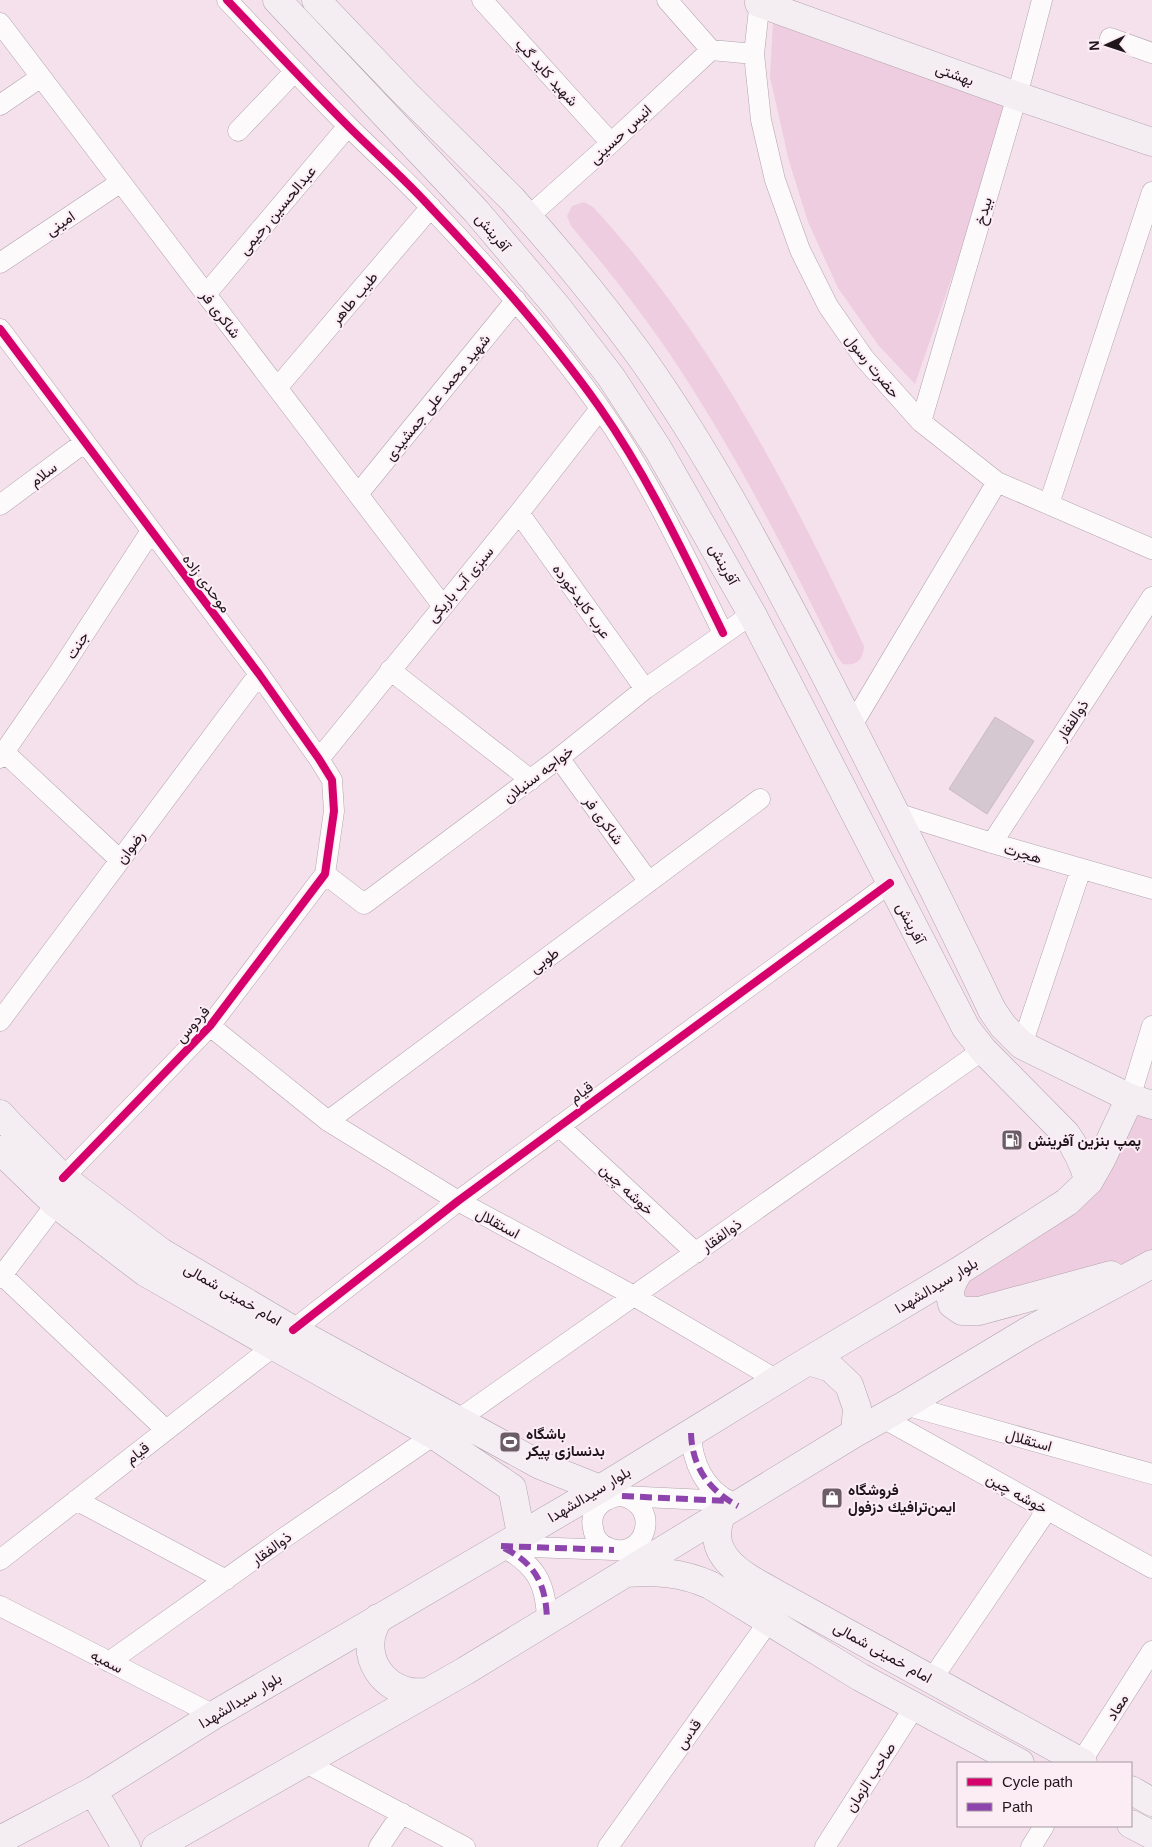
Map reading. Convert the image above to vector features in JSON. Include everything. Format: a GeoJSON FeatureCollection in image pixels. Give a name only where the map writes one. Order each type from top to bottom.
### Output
{"type":"FeatureCollection","features":[{"type":"Feature","properties":{"kind":"main road","name":"آفرینش"},"geometry":{"type":"LineString","coordinates":[[277,0],[476,211],[558,308],[611,377],[658,449],[752,614],[966,1028],[983,1050],[1066,1134],[1082,1161],[1088,1181]]}},
{"type":"Feature","properties":{"kind":"main road"},"geometry":{"type":"LineString","coordinates":[[316,0],[528,217],[607,311],[674,405],[724,486],[794,616],[1003,1026],[1022,1045],[1141,1101]]}},
{"type":"Feature","properties":{"kind":"main road","name":"بهشتی"},"geometry":{"type":"LineString","coordinates":[[759,2],[1017,96],[1152,142]]}},
{"type":"Feature","properties":{"kind":"main road"},"geometry":{"type":"LineString","coordinates":[[946,990],[975,973]]}},
{"type":"Feature","properties":{"kind":"main road","name":"بلوار سیدالشهدا"},"geometry":{"type":"LineString","coordinates":[[0,1840],[93,1791],[214,1715],[511,1540],[611,1493],[691,1433],[808,1360],[959,1271],[1067,1202],[1088,1181],[1141,1101]]}},
{"type":"Feature","properties":{"kind":"main road","name":"امام خمینی شمالی"},"geometry":{"type":"LineString","coordinates":[[0,1114],[63,1178],[161,1252],[284,1338],[512,1488]]}},
{"type":"Feature","properties":{"kind":"main road","name":"امام خمینی شمالی"},"geometry":{"type":"LineString","coordinates":[[0,1150],[56,1204],[145,1272],[459,1419],[540,1465],[611,1493]]}},
{"type":"Feature","properties":{"kind":"main road"},"geometry":{"type":"LineString","coordinates":[[959,1271],[952,1282],[949,1292],[952,1304],[962,1311],[979,1311],[1152,1263]]}},
{"type":"Feature","properties":{"kind":"main road"},"geometry":{"type":"LineString","coordinates":[[156,1847],[465,1671],[548,1620],[618,1562],[729,1507],[1028,1331],[1152,1263]]}},
{"type":"Feature","properties":{"kind":"main road"},"geometry":{"type":"LineString","coordinates":[[808,1360],[831,1368],[848,1386],[857,1408],[856,1433]]}},
{"type":"Feature","properties":{"kind":"main road"},"geometry":{"type":"LineString","coordinates":[[511,1540],[512,1488],[526,1488],[532,1485],[540,1473],[540,1465]]}},
{"type":"Feature","properties":{"kind":"main road","name":"امام خمینی شمالی"},"geometry":{"type":"LineString","coordinates":[[729,1507],[717,1524],[717,1537],[721,1553],[730,1565],[742,1574],[1080,1762]]}},
{"type":"Feature","properties":{"kind":"main road"},"geometry":{"type":"LineString","coordinates":[[704,1582],[705,1568],[711,1562],[720,1560],[730,1565]]}},
{"type":"Feature","properties":{"kind":"main road","name":"امام خمینی شمالی"},"geometry":{"type":"LineString","coordinates":[[618,1562],[684,1575],[704,1582],[860,1677],[1018,1762]]}},
{"type":"Feature","properties":{"kind":"main road"},"geometry":{"type":"LineString","coordinates":[[378,1618],[371,1635],[370,1654],[377,1671],[390,1684],[408,1692],[426,1692]]}},
{"type":"Feature","properties":{"kind":"main road"},"geometry":{"type":"LineString","coordinates":[[93,1791],[126,1847]]}},
{"type":"Feature","properties":{"kind":"main road"},"geometry":{"type":"LineString","coordinates":[[1132,1791],[1152,1802]]}},
{"type":"Feature","properties":{"kind":"main road"},"geometry":{"type":"LineString","coordinates":[[1132,1825],[1152,1835]]}},
{"type":"Feature","properties":{"kind":"street"},"geometry":{"type":"LineString","coordinates":[[227,0],[348,126],[431,207],[516,300],[600,409],[637,466],[666,517],[723,632]]}},
{"type":"Feature","properties":{"kind":"street","name":"شهید کاید گپ"},"geometry":{"type":"LineString","coordinates":[[482,0],[612,143]]}},
{"type":"Feature","properties":{"kind":"street"},"geometry":{"type":"LineString","coordinates":[[667,0],[711,50],[754,54]]}},
{"type":"Feature","properties":{"kind":"street","name":"بیدخ"},"geometry":{"type":"LineString","coordinates":[[921,422],[1017,96],[1042,0]]}},
{"type":"Feature","properties":{"kind":"street","name":"حضرت رسول"},"geometry":{"type":"LineString","coordinates":[[759,2],[754,54],[763,128],[775,180],[800,250],[828,306],[864,358],[921,422],[997,482],[1152,549]]}},
{"type":"Feature","properties":{"kind":"street","name":"شاکری فر"},"geometry":{"type":"LineString","coordinates":[[0,23],[442,605]]}},
{"type":"Feature","properties":{"kind":"street"},"geometry":{"type":"LineString","coordinates":[[1110,38],[1152,53]]}},
{"type":"Feature","properties":{"kind":"street","name":"انیس حسینی"},"geometry":{"type":"LineString","coordinates":[[528,217],[612,143],[711,50]]}},
{"type":"Feature","properties":{"kind":"street"},"geometry":{"type":"LineString","coordinates":[[238,131],[296,71]]}},
{"type":"Feature","properties":{"kind":"street"},"geometry":{"type":"LineString","coordinates":[[0,105],[41,77]]}},
{"type":"Feature","properties":{"kind":"street","name":"عبدالحسین رحیمی"},"geometry":{"type":"LineString","coordinates":[[206,294],[348,126]]}},
{"type":"Feature","properties":{"kind":"street","name":"امینی"},"geometry":{"type":"LineString","coordinates":[[0,263],[121,182]]}},
{"type":"Feature","properties":{"kind":"street"},"geometry":{"type":"LineString","coordinates":[[1049,504],[1152,192]]}},
{"type":"Feature","properties":{"kind":"street","name":"طیب طاهر"},"geometry":{"type":"LineString","coordinates":[[277,388],[431,207]]}},
{"type":"Feature","properties":{"kind":"street","name":"شهید محمد علی جمشیدی"},"geometry":{"type":"LineString","coordinates":[[358,494],[516,300]]}},
{"type":"Feature","properties":{"kind":"street","name":"موحدی زاده"},"geometry":{"type":"LineString","coordinates":[[0,330],[259,674],[332,780],[334,812],[325,874]]}},
{"type":"Feature","properties":{"kind":"street","name":"سبزی آب باریکی"},"geometry":{"type":"LineString","coordinates":[[319,759],[442,605],[519,513],[600,409]]}},
{"type":"Feature","properties":{"kind":"street","name":"سلام"},"geometry":{"type":"LineString","coordinates":[[0,505],[85,442]]}},
{"type":"Feature","properties":{"kind":"street"},"geometry":{"type":"LineString","coordinates":[[851,726],[997,482]]}},
{"type":"Feature","properties":{"kind":"street","name":"عرب کایدخورده"},"geometry":{"type":"LineString","coordinates":[[519,513],[645,689]]}},
{"type":"Feature","properties":{"kind":"street","name":"جنت"},"geometry":{"type":"LineString","coordinates":[[2,755],[58,674],[151,532]]}},
{"type":"Feature","properties":{"kind":"street","name":"ذوالفقار"},"geometry":{"type":"LineString","coordinates":[[992,843],[1152,597]]}},
{"type":"Feature","properties":{"kind":"street","name":"خواجه سنبلان"},"geometry":{"type":"LineString","coordinates":[[325,874],[364,904],[531,780],[645,689],[723,632],[752,614]]}},
{"type":"Feature","properties":{"kind":"street"},"geometry":{"type":"LineString","coordinates":[[390,670],[531,780]]}},
{"type":"Feature","properties":{"kind":"street","name":"رضوان"},"geometry":{"type":"LineString","coordinates":[[0,1020],[259,674]]}},
{"type":"Feature","properties":{"kind":"street"},"geometry":{"type":"LineString","coordinates":[[2,755],[120,860]]}},
{"type":"Feature","properties":{"kind":"street","name":"شاکری فر"},"geometry":{"type":"LineString","coordinates":[[559,758],[649,882]]}},
{"type":"Feature","properties":{"kind":"street","name":"طوبی"},"geometry":{"type":"LineString","coordinates":[[328,1121],[760,799]]}},
{"type":"Feature","properties":{"kind":"street","name":"هجرت"},"geometry":{"type":"LineString","coordinates":[[896,813],[1152,889]]}},
{"type":"Feature","properties":{"kind":"street"},"geometry":{"type":"LineString","coordinates":[[1022,1045],[1081,869]]}},
{"type":"Feature","properties":{"kind":"street","name":"فردوس"},"geometry":{"type":"LineString","coordinates":[[63,1178],[210,1026],[325,874]]}},
{"type":"Feature","properties":{"kind":"street","name":"قیام"},"geometry":{"type":"LineString","coordinates":[[0,1560],[458,1200],[890,883]]}},
{"type":"Feature","properties":{"kind":"street","name":"استقلال"},"geometry":{"type":"LineString","coordinates":[[210,1026],[328,1121],[458,1200],[634,1296],[777,1380]]}},
{"type":"Feature","properties":{"kind":"street"},"geometry":{"type":"LineString","coordinates":[[1141,1101],[1152,1026]]}},
{"type":"Feature","properties":{"kind":"street","name":"ذوالفقار"},"geometry":{"type":"LineString","coordinates":[[459,1419],[983,1050]]}},
{"type":"Feature","properties":{"kind":"street","name":"خوشه چین"},"geometry":{"type":"LineString","coordinates":[[559,1126],[696,1252]]}},
{"type":"Feature","properties":{"kind":"street"},"geometry":{"type":"LineString","coordinates":[[56,1204],[1,1276],[166,1430]]}},
{"type":"Feature","properties":{"kind":"street","name":"استقلال"},"geometry":{"type":"LineString","coordinates":[[894,1411],[1152,1474]]}},
{"type":"Feature","properties":{"kind":"street","name":"خوشه چین"},"geometry":{"type":"LineString","coordinates":[[894,1411],[1047,1510],[1152,1568]]}},
{"type":"Feature","properties":{"kind":"street"},"geometry":{"type":"LineString","coordinates":[[691,1433],[694,1456],[703,1477],[729,1507]]}},
{"type":"Feature","properties":{"kind":"street","name":"ذوالفقار"},"geometry":{"type":"LineString","coordinates":[[109,1662],[434,1435]]}},
{"type":"Feature","properties":{"kind":"street"},"geometry":{"type":"LineString","coordinates":[[611,1493],[729,1507]]}},
{"type":"Feature","properties":{"kind":"street"},"geometry":{"type":"LineString","coordinates":[[611,1493],[637,1502],[646,1518],[644,1535],[632,1548],[623,1550],[618,1562]]}},
{"type":"Feature","properties":{"kind":"street"},"geometry":{"type":"LineString","coordinates":[[611,1493],[614,1496],[598,1506],[592,1523],[593,1532],[598,1541],[618,1562]]}},
{"type":"Feature","properties":{"kind":"street"},"geometry":{"type":"LineString","coordinates":[[76,1500],[226,1580]]}},
{"type":"Feature","properties":{"kind":"street"},"geometry":{"type":"LineString","coordinates":[[932,1679],[1047,1510]]}},
{"type":"Feature","properties":{"kind":"street"},"geometry":{"type":"LineString","coordinates":[[511,1540],[618,1562]]}},
{"type":"Feature","properties":{"kind":"street"},"geometry":{"type":"LineString","coordinates":[[511,1540],[517,1555],[531,1567],[541,1583],[547,1601],[548,1620]]}},
{"type":"Feature","properties":{"kind":"street","name":"سمیه"},"geometry":{"type":"LineString","coordinates":[[1,1610],[214,1715]]}},
{"type":"Feature","properties":{"kind":"street","name":"قدس"},"geometry":{"type":"LineString","coordinates":[[608,1847],[769,1621]]}},
{"type":"Feature","properties":{"kind":"street","name":"معاد"},"geometry":{"type":"LineString","coordinates":[[1083,1762],[1152,1651]]}},
{"type":"Feature","properties":{"kind":"street","name":"صاحب الزمان"},"geometry":{"type":"LineString","coordinates":[[825,1847],[915,1706]]}},
{"type":"Feature","properties":{"kind":"street"},"geometry":{"type":"LineString","coordinates":[[304,1762],[466,1847]]}},
{"type":"Feature","properties":{"kind":"street"},"geometry":{"type":"LineString","coordinates":[[378,1847],[402,1813]]}},
{"type":"Feature","properties":{"kind":"street"},"geometry":{"type":"LineString","coordinates":[[1031,1847],[1043,1827]]}},
{"type":"Feature","properties":{"kind":"shaded area"},"geometry":{"type":"Polygon","coordinates":[[[773,23],[1011,106],[915,384],[879,346],[838,288],[808,222],[789,161],[770,77],[773,23]]]}},
{"type":"Feature","properties":{"kind":"shaded area"},"geometry":{"type":"Polygon","coordinates":[[[584,202],[593,207],[675,307],[745,416],[777,472],[864,646],[861,658],[856,663],[843,664],[838,658],[764,512],[724,441],[681,371],[628,297],[571,226],[567,216],[572,206],[584,202]]]}},
{"type":"Feature","properties":{"kind":"shaded area"},"geometry":{"type":"Polygon","coordinates":[[[1134,1108],[1152,1113],[1152,1254],[1114,1267],[966,1304],[958,1281],[1053,1221],[1134,1108]]]}},
{"type":"Feature","properties":{"kind":"building"},"geometry":{"type":"Polygon","coordinates":[[[995,717],[1034,741],[987,814],[949,789],[995,717]]]}},
{"type":"Feature","properties":{"kind":"marked path"},"geometry":{"type":"LineString","coordinates":[[691,1433],[692,1445],[698,1466],[704,1476],[710,1485],[727,1500],[738,1506]]}},
{"type":"Feature","properties":{"kind":"marked path"},"geometry":{"type":"LineString","coordinates":[[622,1496],[728,1501]]}},
{"type":"Feature","properties":{"kind":"marked path"},"geometry":{"type":"LineString","coordinates":[[501,1546],[614,1550]]}},
{"type":"Feature","properties":{"kind":"marked path"},"geometry":{"type":"LineString","coordinates":[[504,1548],[524,1561],[537,1577],[544,1596],[547,1620]]}},
{"type":"Feature","properties":{"kind":"cycle path"},"geometry":{"type":"LineString","coordinates":[[227,0],[333,111],[422,198],[541,330],[600,408],[635,462],[666,518],[723,633]]}},
{"type":"Feature","properties":{"kind":"cycle path"},"geometry":{"type":"LineString","coordinates":[[0,329],[259,674],[332,780],[334,811],[325,874],[210,1026],[63,1178]]}},
{"type":"Feature","properties":{"kind":"cycle path"},"geometry":{"type":"LineString","coordinates":[[293,1330],[458,1201],[890,883]]}},
{"type":"Feature","properties":{"kind":"place","name":"پمپ بنزین آفرینش"},"geometry":{"type":"Point","coordinates":[1012,1140]}},
{"type":"Feature","properties":{"kind":"place","name":"باشگاه بدنسازی پیکر"},"geometry":{"type":"Point","coordinates":[510,1442]}},
{"type":"Feature","properties":{"kind":"place","name":"فروشگاه ايمن‌ترافيك دزفول"},"geometry":{"type":"Point","coordinates":[832,1498]}}]}
